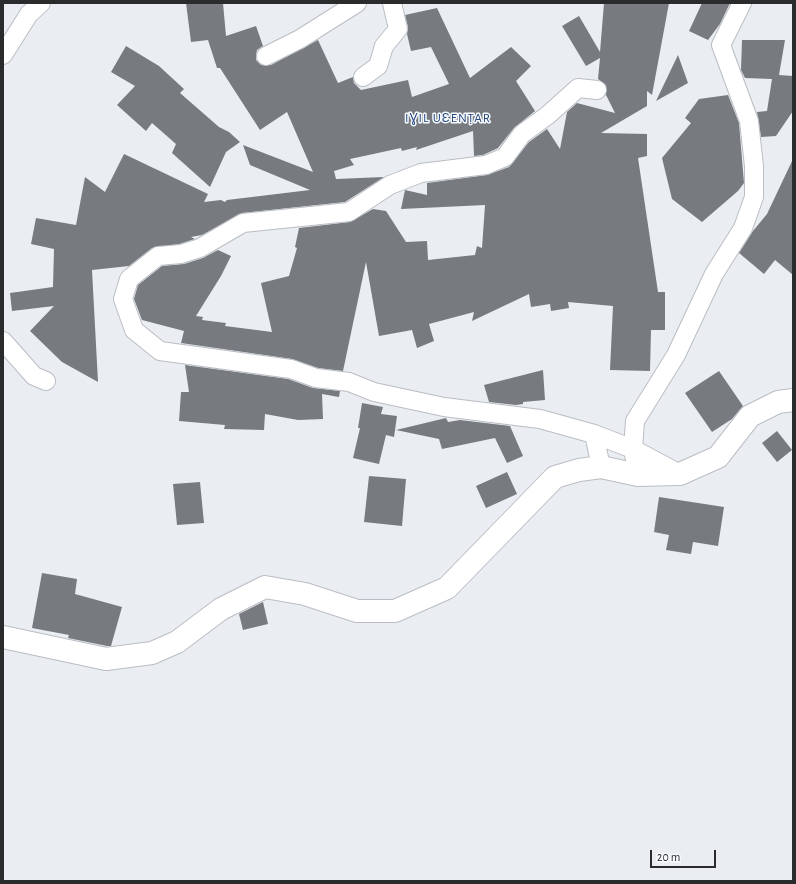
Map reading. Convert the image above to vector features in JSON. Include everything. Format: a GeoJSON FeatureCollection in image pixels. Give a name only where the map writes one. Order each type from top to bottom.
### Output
{"type":"FeatureCollection","features":[{"type":"Feature","properties":{"kind":"street"},"geometry":{"type":"LineString","coordinates":[[3,55],[29,14],[41,3]]}},
{"type":"Feature","properties":{"kind":"street"},"geometry":{"type":"LineString","coordinates":[[266,56],[300,39],[357,3]]}},
{"type":"Feature","properties":{"kind":"street"},"geometry":{"type":"LineString","coordinates":[[363,77],[378,66],[384,46],[398,29],[392,3]]}},
{"type":"Feature","properties":{"kind":"street"},"geometry":{"type":"LineString","coordinates":[[638,475],[634,449],[635,421],[676,355],[714,274],[743,228],[754,197],[754,166],[749,121],[721,45],[742,3]]}},
{"type":"Feature","properties":{"kind":"street"},"geometry":{"type":"LineString","coordinates":[[597,90],[578,88],[548,115],[522,134],[505,157],[486,165],[421,172],[390,185],[349,212],[243,223],[200,248],[181,254],[158,256],[129,279],[123,299],[134,330],[160,351],[291,369],[316,378],[349,382],[374,392],[436,405],[540,418],[594,434],[634,449],[680,474]]}},
{"type":"Feature","properties":{"kind":"street"},"geometry":{"type":"LineString","coordinates":[[3,341],[34,376],[46,381]]}},
{"type":"Feature","properties":{"kind":"street"},"geometry":{"type":"LineString","coordinates":[[3,637],[106,659],[152,653],[177,642],[221,609],[265,587],[305,594],[357,611],[395,611],[447,588],[555,477],[579,470],[601,467],[638,475],[680,474],[718,456],[750,416],[778,402],[793,400]]}},
{"type":"Feature","properties":{"kind":"street"},"geometry":{"type":"LineString","coordinates":[[594,434],[601,467]]}},
{"type":"Feature","properties":{"kind":"building"},"geometry":{"type":"Polygon","coordinates":[[[186,3],[223,3],[226,36],[256,26],[263,46],[257,50],[256,55],[256,60],[261,65],[271,65],[318,40],[338,83],[353,77],[354,83],[361,90],[408,80],[412,97],[449,84],[431,47],[411,51],[407,34],[408,27],[405,15],[437,8],[470,78],[511,47],[531,66],[516,81],[535,111],[514,128],[498,148],[483,155],[474,156],[473,131],[416,150],[417,147],[402,151],[401,148],[350,159],[354,165],[334,171],[336,179],[384,177],[345,202],[242,213],[202,235],[191,237],[195,239],[179,244],[152,248],[129,266],[92,270],[98,382],[62,362],[30,331],[54,306],[12,311],[10,293],[53,287],[54,249],[31,244],[36,218],[76,225],[85,177],[105,192],[124,154],[208,194],[204,202],[221,200],[225,202],[227,200],[310,190],[250,165],[243,145],[313,172],[287,112],[260,130],[220,68],[217,68],[208,40],[191,42],[186,3]]]}},
{"type":"Feature","properties":{"kind":"building"},"geometry":{"type":"Polygon","coordinates":[[[604,3],[669,3],[652,95],[647,91],[647,106],[601,133],[647,134],[647,156],[638,158],[658,292],[665,292],[665,330],[651,330],[650,371],[610,370],[613,306],[568,302],[569,308],[551,311],[550,304],[531,307],[529,294],[472,321],[474,312],[429,324],[434,341],[417,348],[412,330],[379,336],[366,262],[343,371],[318,368],[292,359],[181,343],[184,331],[142,320],[134,299],[138,285],[162,266],[184,264],[203,258],[218,250],[231,256],[221,276],[196,316],[203,317],[202,320],[226,323],[225,326],[272,332],[261,283],[289,276],[297,248],[295,247],[299,228],[350,222],[373,209],[386,211],[406,242],[427,241],[428,260],[475,255],[477,246],[482,248],[485,205],[401,209],[405,190],[427,195],[427,183],[487,175],[509,167],[529,142],[547,129],[560,149],[567,112],[577,103],[615,113],[606,95],[606,85],[598,79],[600,58],[586,66],[562,26],[579,16],[600,52],[604,3]]]}},
{"type":"Feature","properties":{"kind":"building"},"geometry":{"type":"Polygon","coordinates":[[[702,3],[730,3],[720,24],[708,40],[689,31],[702,3]]]}},
{"type":"Feature","properties":{"kind":"building"},"geometry":{"type":"Polygon","coordinates":[[[742,40],[785,40],[779,75],[793,76],[793,111],[776,136],[761,137],[757,112],[767,111],[772,79],[745,78],[741,70],[742,40]]]}},
{"type":"Feature","properties":{"kind":"building"},"geometry":{"type":"Polygon","coordinates":[[[126,46],[159,66],[184,89],[180,93],[219,127],[229,132],[240,142],[226,152],[210,187],[172,153],[176,144],[152,123],[146,131],[117,105],[135,86],[111,72],[126,46]]]}},
{"type":"Feature","properties":{"kind":"building"},"geometry":{"type":"Polygon","coordinates":[[[678,55],[688,83],[656,101],[678,55]]]}},
{"type":"Feature","properties":{"kind":"building"},"geometry":{"type":"Polygon","coordinates":[[[728,95],[739,123],[744,183],[738,191],[702,222],[672,199],[662,158],[691,123],[685,118],[699,99],[728,95]]]}},
{"type":"Feature","properties":{"kind":"building"},"geometry":{"type":"Polygon","coordinates":[[[793,159],[793,275],[775,260],[764,274],[739,253],[753,231],[767,214],[793,159]]]}},
{"type":"Feature","properties":{"kind":"building"},"geometry":{"type":"Polygon","coordinates":[[[185,365],[288,379],[313,388],[340,391],[339,397],[322,394],[323,419],[298,420],[265,414],[264,430],[224,429],[225,425],[179,421],[181,392],[189,392],[185,365]]]}},
{"type":"Feature","properties":{"kind":"building"},"geometry":{"type":"Polygon","coordinates":[[[543,370],[545,400],[523,402],[523,404],[516,405],[489,402],[484,385],[543,370]]]}},
{"type":"Feature","properties":{"kind":"building"},"geometry":{"type":"Polygon","coordinates":[[[719,371],[743,406],[732,419],[712,432],[685,393],[719,371]]]}},
{"type":"Feature","properties":{"kind":"building"},"geometry":{"type":"Polygon","coordinates":[[[362,403],[383,407],[381,414],[397,416],[394,437],[386,435],[379,464],[353,458],[360,428],[358,428],[362,403]]]}},
{"type":"Feature","properties":{"kind":"building"},"geometry":{"type":"Polygon","coordinates":[[[446,418],[448,422],[460,420],[510,426],[523,456],[507,463],[495,438],[442,449],[439,439],[396,430],[446,418]]]}},
{"type":"Feature","properties":{"kind":"building"},"geometry":{"type":"Polygon","coordinates":[[[777,431],[792,450],[777,462],[762,443],[777,431]]]}},
{"type":"Feature","properties":{"kind":"building"},"geometry":{"type":"Polygon","coordinates":[[[507,472],[517,494],[486,508],[476,486],[507,472]]]}},
{"type":"Feature","properties":{"kind":"building"},"geometry":{"type":"Polygon","coordinates":[[[369,476],[406,479],[402,526],[364,522],[369,476]]]}},
{"type":"Feature","properties":{"kind":"building"},"geometry":{"type":"Polygon","coordinates":[[[200,482],[204,523],[177,525],[173,484],[200,482]]]}},
{"type":"Feature","properties":{"kind":"building"},"geometry":{"type":"Polygon","coordinates":[[[659,497],[724,507],[718,546],[693,542],[691,554],[666,550],[669,535],[654,532],[659,497]]]}},
{"type":"Feature","properties":{"kind":"building"},"geometry":{"type":"Polygon","coordinates":[[[42,573],[77,579],[75,594],[122,607],[111,646],[68,638],[69,635],[32,628],[42,573]]]}},
{"type":"Feature","properties":{"kind":"building"},"geometry":{"type":"Polygon","coordinates":[[[263,602],[268,624],[243,630],[239,614],[263,602]]]}},
{"type":"Feature","properties":{"kind":"district","name":"IƔIL UƐENṬAR"},"geometry":{"type":"Point","coordinates":[448,118]}}]}
